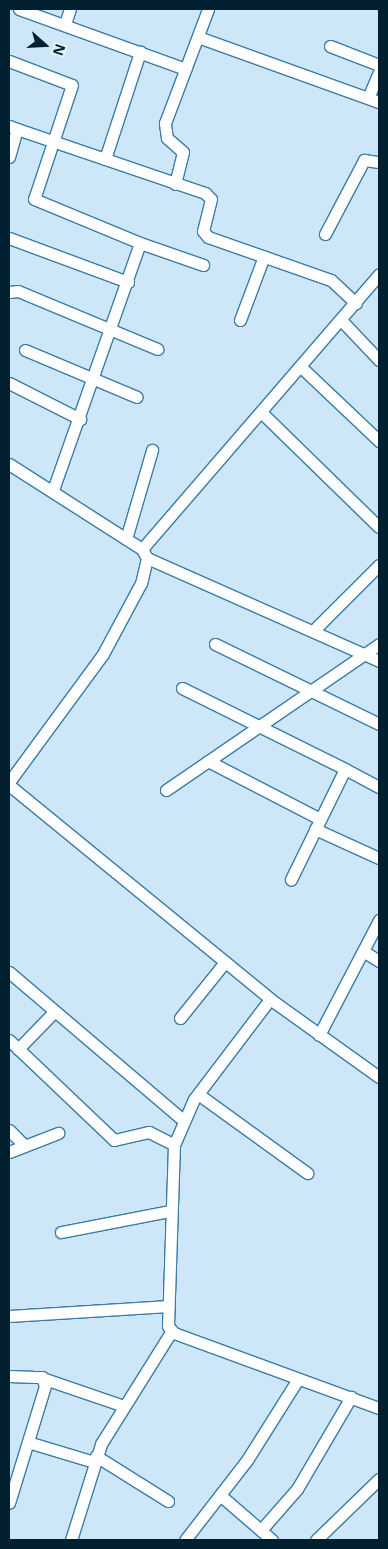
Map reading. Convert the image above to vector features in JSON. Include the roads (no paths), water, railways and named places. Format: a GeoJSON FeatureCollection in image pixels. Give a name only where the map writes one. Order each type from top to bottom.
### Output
{"type":"FeatureCollection","features":[{"type":"Feature","properties":{"kind":"street"},"geometry":{"type":"LineString","coordinates":[[19,9],[186,68]]}},
{"type":"Feature","properties":{"kind":"street"},"geometry":{"type":"LineString","coordinates":[[65,24],[70,9]]}},
{"type":"Feature","properties":{"kind":"street"},"geometry":{"type":"LineString","coordinates":[[175,184],[183,152],[167,138],[165,123],[208,9]]}},
{"type":"Feature","properties":{"kind":"street"},"geometry":{"type":"LineString","coordinates":[[198,37],[374,100],[379,72]]}},
{"type":"Feature","properties":{"kind":"street"},"geometry":{"type":"LineString","coordinates":[[330,46],[379,65]]}},
{"type":"Feature","properties":{"kind":"street"},"geometry":{"type":"LineString","coordinates":[[105,159],[140,52]]}},
{"type":"Feature","properties":{"kind":"street"},"geometry":{"type":"LineString","coordinates":[[9,61],[72,85],[34,199],[140,243],[203,265]]}},
{"type":"Feature","properties":{"kind":"street"},"geometry":{"type":"LineString","coordinates":[[9,157],[13,128],[209,196],[204,234],[331,280],[356,303]]}},
{"type":"Feature","properties":{"kind":"street"},"geometry":{"type":"LineString","coordinates":[[326,234],[364,160],[379,162]]}},
{"type":"Feature","properties":{"kind":"street"},"geometry":{"type":"LineString","coordinates":[[9,238],[128,282]]}},
{"type":"Feature","properties":{"kind":"street"},"geometry":{"type":"LineString","coordinates":[[53,490],[112,331],[140,243]]}},
{"type":"Feature","properties":{"kind":"street"},"geometry":{"type":"LineString","coordinates":[[240,320],[264,256]]}},
{"type":"Feature","properties":{"kind":"street"},"geometry":{"type":"LineString","coordinates":[[379,274],[145,553],[141,583],[103,654],[10,778],[270,999],[379,1077]]}},
{"type":"Feature","properties":{"kind":"street"},"geometry":{"type":"LineString","coordinates":[[9,292],[18,291],[157,349]]}},
{"type":"Feature","properties":{"kind":"street"},"geometry":{"type":"LineString","coordinates":[[342,320],[379,360]]}},
{"type":"Feature","properties":{"kind":"street"},"geometry":{"type":"LineString","coordinates":[[25,350],[94,377],[136,397]]}},
{"type":"Feature","properties":{"kind":"street"},"geometry":{"type":"LineString","coordinates":[[301,367],[379,441]]}},
{"type":"Feature","properties":{"kind":"street"},"geometry":{"type":"LineString","coordinates":[[9,382],[80,419]]}},
{"type":"Feature","properties":{"kind":"street"},"geometry":{"type":"LineString","coordinates":[[262,412],[379,527]]}},
{"type":"Feature","properties":{"kind":"street"},"geometry":{"type":"LineString","coordinates":[[126,539],[152,450]]}},
{"type":"Feature","properties":{"kind":"street"},"geometry":{"type":"LineString","coordinates":[[9,464],[53,490],[145,553],[315,629],[379,661]]}},
{"type":"Feature","properties":{"kind":"street"},"geometry":{"type":"LineString","coordinates":[[315,629],[379,565]]}},
{"type":"Feature","properties":{"kind":"street"},"geometry":{"type":"LineString","coordinates":[[215,644],[315,690],[379,724]]}},
{"type":"Feature","properties":{"kind":"street"},"geometry":{"type":"LineString","coordinates":[[166,790],[315,690],[379,644]]}},
{"type":"Feature","properties":{"kind":"street"},"geometry":{"type":"LineString","coordinates":[[182,688],[261,725],[379,787]]}},
{"type":"Feature","properties":{"kind":"street"},"geometry":{"type":"LineString","coordinates":[[208,761],[379,858]]}},
{"type":"Feature","properties":{"kind":"street"},"geometry":{"type":"LineString","coordinates":[[291,879],[345,769]]}},
{"type":"Feature","properties":{"kind":"street"},"geometry":{"type":"LineString","coordinates":[[319,1035],[379,920]]}},
{"type":"Feature","properties":{"kind":"street"},"geometry":{"type":"LineString","coordinates":[[363,951],[379,960]]}},
{"type":"Feature","properties":{"kind":"street"},"geometry":{"type":"LineString","coordinates":[[180,1018],[225,962]]}},
{"type":"Feature","properties":{"kind":"street"},"geometry":{"type":"LineString","coordinates":[[9,972],[53,1013],[183,1120]]}},
{"type":"Feature","properties":{"kind":"street"},"geometry":{"type":"LineString","coordinates":[[71,1540],[95,1459],[124,1406],[171,1332],[169,1306],[170,1210],[174,1145],[183,1120],[198,1094],[270,999]]}},
{"type":"Feature","properties":{"kind":"street"},"geometry":{"type":"LineString","coordinates":[[18,1049],[53,1013]]}},
{"type":"Feature","properties":{"kind":"street"},"geometry":{"type":"LineString","coordinates":[[9,1040],[114,1140],[149,1132],[174,1145]]}},
{"type":"Feature","properties":{"kind":"street"},"geometry":{"type":"LineString","coordinates":[[198,1094],[307,1172]]}},
{"type":"Feature","properties":{"kind":"street"},"geometry":{"type":"LineString","coordinates":[[9,1130],[24,1146]]}},
{"type":"Feature","properties":{"kind":"street"},"geometry":{"type":"LineString","coordinates":[[9,1152],[58,1133]]}},
{"type":"Feature","properties":{"kind":"street"},"geometry":{"type":"LineString","coordinates":[[61,1232],[170,1210]]}},
{"type":"Feature","properties":{"kind":"street"},"geometry":{"type":"LineString","coordinates":[[9,1316],[169,1306]]}},
{"type":"Feature","properties":{"kind":"street"},"geometry":{"type":"LineString","coordinates":[[171,1332],[379,1408]]}},
{"type":"Feature","properties":{"kind":"street"},"geometry":{"type":"LineString","coordinates":[[9,1376],[45,1380],[124,1406]]}},
{"type":"Feature","properties":{"kind":"street"},"geometry":{"type":"LineString","coordinates":[[185,1540],[220,1495],[298,1379]]}},
{"type":"Feature","properties":{"kind":"street"},"geometry":{"type":"LineString","coordinates":[[10,1498],[31,1443],[45,1380]]}},
{"type":"Feature","properties":{"kind":"street"},"geometry":{"type":"LineString","coordinates":[[261,1530],[297,1489],[351,1397]]}},
{"type":"Feature","properties":{"kind":"street"},"geometry":{"type":"LineString","coordinates":[[31,1443],[95,1459],[168,1501]]}},
{"type":"Feature","properties":{"kind":"street"},"geometry":{"type":"LineString","coordinates":[[316,1540],[379,1479]]}},
{"type":"Feature","properties":{"kind":"street"},"geometry":{"type":"LineString","coordinates":[[220,1495],[272,1540]]}}]}
